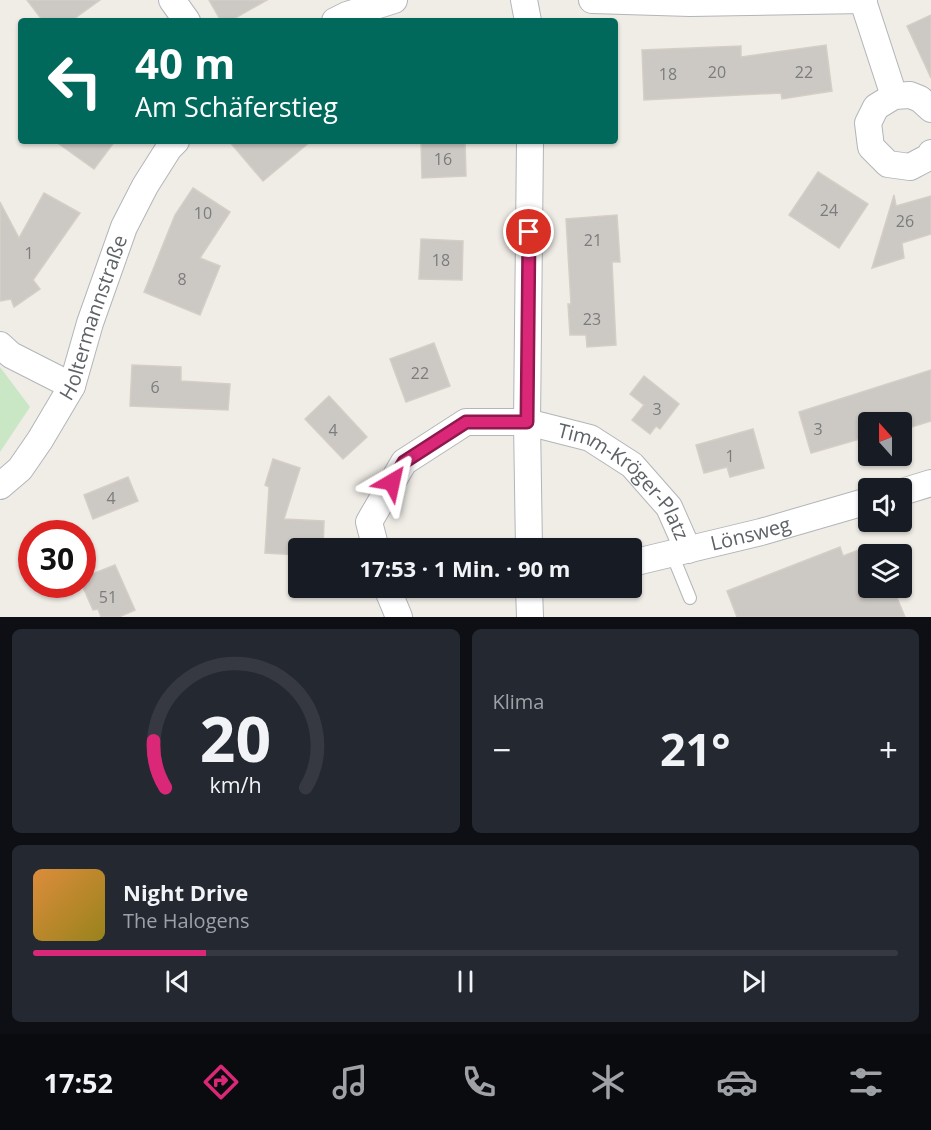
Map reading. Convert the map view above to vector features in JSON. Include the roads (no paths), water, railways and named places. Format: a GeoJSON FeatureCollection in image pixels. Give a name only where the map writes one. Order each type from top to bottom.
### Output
{"type":"FeatureCollection","features":[{"type":"Feature","properties":{"kind":"street"},"geometry":{"type":"LineString","coordinates":[[172,0],[185,18]]}},
{"type":"Feature","properties":{"kind":"street"},"geometry":{"type":"LineString","coordinates":[[341,18],[393,0]]}},
{"type":"Feature","properties":{"kind":"street"},"geometry":{"type":"LineString","coordinates":[[524,0],[527,18]]}},
{"type":"Feature","properties":{"kind":"street"},"geometry":{"type":"LineString","coordinates":[[592,0],[690,3],[863,0],[894,96]]}},
{"type":"Feature","properties":{"kind":"street"},"geometry":{"type":"LineString","coordinates":[[931,110],[920,99],[910,95],[894,96],[876,107],[868,123],[871,147],[888,164],[910,167],[929,157],[931,153]]}},
{"type":"Feature","properties":{"kind":"street","name":"Holtermannstraße"},"geometry":{"type":"LineString","coordinates":[[0,486],[20,469],[72,386],[90,323],[124,227],[145,186],[173,144]]}},
{"type":"Feature","properties":{"kind":"street"},"geometry":{"type":"LineString","coordinates":[[529,538],[527,422],[530,144]]}},
{"type":"Feature","properties":{"kind":"street"},"geometry":{"type":"LineString","coordinates":[[0,345],[11,355],[72,386]]}},
{"type":"Feature","properties":{"kind":"street","name":"Timm-Kröger-Platz"},"geometry":{"type":"LineString","coordinates":[[373,538],[369,522],[404,462],[466,422],[527,422],[590,438],[632,465],[669,507],[680,552]]}},
{"type":"Feature","properties":{"kind":"street"},"geometry":{"type":"LineString","coordinates":[[912,489],[931,483]]}},
{"type":"Feature","properties":{"kind":"street","name":"Lönsweg"},"geometry":{"type":"LineString","coordinates":[[642,561],[761,532],[858,504]]}},
{"type":"Feature","properties":{"kind":"street"},"geometry":{"type":"LineString","coordinates":[[391,598],[399,617]]}},
{"type":"Feature","properties":{"kind":"street"},"geometry":{"type":"LineString","coordinates":[[529,598],[530,617]]}},
{"type":"Feature","properties":{"kind":"lane"},"geometry":{"type":"LineString","coordinates":[[680,552],[690,598]]}}]}
